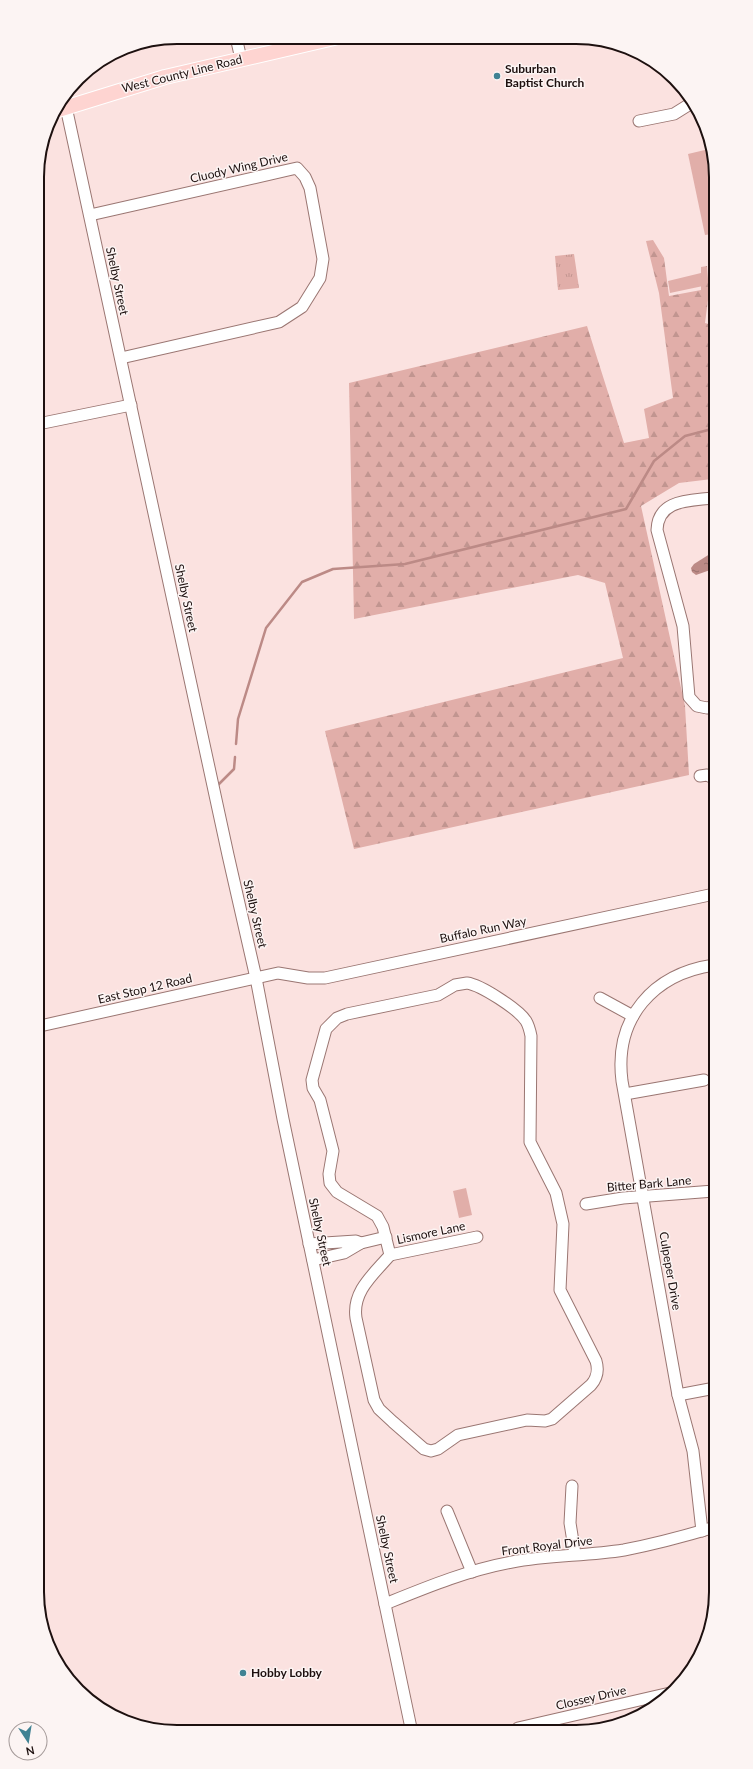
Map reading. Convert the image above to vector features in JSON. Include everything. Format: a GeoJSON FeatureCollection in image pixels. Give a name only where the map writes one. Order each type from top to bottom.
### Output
{"type":"FeatureCollection","features":[{"type":"Feature","properties":{"kind":"main road","name":"West County Line Road"},"geometry":{"type":"LineString","coordinates":[[63,108],[158,79],[307,44]]}},
{"type":"Feature","properties":{"kind":"street"},"geometry":{"type":"LineString","coordinates":[[238,44],[241,59]]}},
{"type":"Feature","properties":{"kind":"street"},"geometry":{"type":"LineString","coordinates":[[640,121],[674,114],[687,104]]}},
{"type":"Feature","properties":{"kind":"street","name":"Shelby Street"},"geometry":{"type":"LineString","coordinates":[[61,112],[90,215],[226,847],[256,978],[283,1119],[410,1725]]}},
{"type":"Feature","properties":{"kind":"street","name":"Cluody Wing Drive"},"geometry":{"type":"LineString","coordinates":[[90,215],[297,168],[305,176],[310,188],[323,259],[320,278],[302,307],[280,322],[121,358]]}},
{"type":"Feature","properties":{"kind":"street"},"geometry":{"type":"LineString","coordinates":[[44,423],[131,405]]}},
{"type":"Feature","properties":{"kind":"street"},"geometry":{"type":"LineString","coordinates":[[709,498],[676,502],[669,506],[660,516],[657,526],[657,534],[682,626],[689,693],[692,701],[701,708],[709,707]]}},
{"type":"Feature","properties":{"kind":"street"},"geometry":{"type":"LineString","coordinates":[[700,776],[709,776]]}},
{"type":"Feature","properties":{"kind":"street","name":"Buffalo Run Way"},"geometry":{"type":"LineString","coordinates":[[256,978],[278,973],[308,978],[325,978],[709,895]]}},
{"type":"Feature","properties":{"kind":"street","name":"Culpeper Drive"},"geometry":{"type":"LineString","coordinates":[[702,1531],[693,1451],[678,1395],[644,1196],[621,1074],[622,1053],[626,1032],[633,1016],[645,999],[667,980],[689,970],[709,966]]}},
{"type":"Feature","properties":{"kind":"street","name":"East Stop 12 Road"},"geometry":{"type":"LineString","coordinates":[[44,1025],[256,978]]}},
{"type":"Feature","properties":{"kind":"street"},"geometry":{"type":"LineString","coordinates":[[464,983],[476,985],[521,1016],[529,1026],[531,1036],[530,1142],[556,1193],[563,1224],[560,1290],[596,1361],[598,1372],[593,1383],[555,1418],[549,1420],[527,1420],[458,1435],[438,1449],[431,1451],[424,1449],[379,1409],[374,1400],[355,1311],[357,1296],[362,1287],[390,1255],[386,1237],[378,1216],[337,1192],[329,1181],[332,1151],[320,1100],[312,1081],[326,1030],[337,1018],[347,1014],[438,995],[455,985],[464,983]]}},
{"type":"Feature","properties":{"kind":"street"},"geometry":{"type":"LineString","coordinates":[[600,998],[633,1016]]}},
{"type":"Feature","properties":{"kind":"street"},"geometry":{"type":"LineString","coordinates":[[625,1094],[704,1080]]}},
{"type":"Feature","properties":{"kind":"street","name":"Bitter Bark Lane"},"geometry":{"type":"LineString","coordinates":[[586,1204],[644,1196],[709,1191]]}},
{"type":"Feature","properties":{"kind":"street"},"geometry":{"type":"LineString","coordinates":[[313,1260],[344,1253],[361,1243],[386,1237]]}},
{"type":"Feature","properties":{"kind":"street","name":"Lismore Lane"},"geometry":{"type":"LineString","coordinates":[[390,1255],[477,1237]]}},
{"type":"Feature","properties":{"kind":"street"},"geometry":{"type":"LineString","coordinates":[[309,1244],[356,1241],[361,1243]]}},
{"type":"Feature","properties":{"kind":"street"},"geometry":{"type":"LineString","coordinates":[[678,1395],[709,1389]]}},
{"type":"Feature","properties":{"kind":"street"},"geometry":{"type":"LineString","coordinates":[[572,1486],[570,1523],[575,1554]]}},
{"type":"Feature","properties":{"kind":"street"},"geometry":{"type":"LineString","coordinates":[[447,1511],[472,1572]]}},
{"type":"Feature","properties":{"kind":"street","name":"Front Royal Drive"},"geometry":{"type":"LineString","coordinates":[[385,1604],[437,1583],[512,1562],[641,1547],[709,1529]]}},
{"type":"Feature","properties":{"kind":"street","name":"Clossey Drive"},"geometry":{"type":"LineString","coordinates":[[531,1725],[658,1697]]}},
{"type":"Feature","properties":{"kind":"green space"},"geometry":{"type":"Polygon","coordinates":[[[706,150],[709,177],[709,234],[705,235],[688,154],[706,150]]]}},
{"type":"Feature","properties":{"kind":"green space"},"geometry":{"type":"Polygon","coordinates":[[[653,240],[664,258],[669,296],[701,290],[701,267],[707,266],[709,292],[705,323],[709,324],[709,479],[679,483],[641,506],[685,706],[689,775],[354,849],[325,731],[623,658],[605,583],[578,575],[354,619],[349,383],[587,326],[624,443],[649,438],[644,409],[673,398],[659,293],[646,241],[653,240]]]}},
{"type":"Feature","properties":{"kind":"green space"},"geometry":{"type":"Polygon","coordinates":[[[574,254],[579,288],[558,290],[555,256],[574,254]]]}},
{"type":"Feature","properties":{"kind":"green space"},"geometry":{"type":"Polygon","coordinates":[[[701,273],[703,286],[670,293],[668,281],[701,273]]]}},
{"type":"Feature","properties":{"kind":"green space"},"geometry":{"type":"Polygon","coordinates":[[[466,1188],[472,1215],[459,1218],[453,1191],[466,1188]]]}},
{"type":"Feature","properties":{"kind":"water"},"geometry":{"type":"Polygon","coordinates":[[[709,555],[709,570],[696,575],[692,572],[691,568],[694,564],[709,555]]]}},
{"type":"Feature","properties":{"kind":"waterway"},"geometry":{"type":"LineString","coordinates":[[236,744],[238,719],[266,628],[302,582],[333,569],[405,564],[626,509],[654,461],[685,436],[709,430]]}},
{"type":"Feature","properties":{"kind":"waterway"},"geometry":{"type":"LineString","coordinates":[[217,786],[234,769],[235,757]]}},
{"type":"Feature","properties":{"kind":"place","name":"Suburban Baptist Church"},"geometry":{"type":"Point","coordinates":[497,76]}},
{"type":"Feature","properties":{"kind":"place","name":"Hobby Lobby"},"geometry":{"type":"Point","coordinates":[243,1673]}}]}
